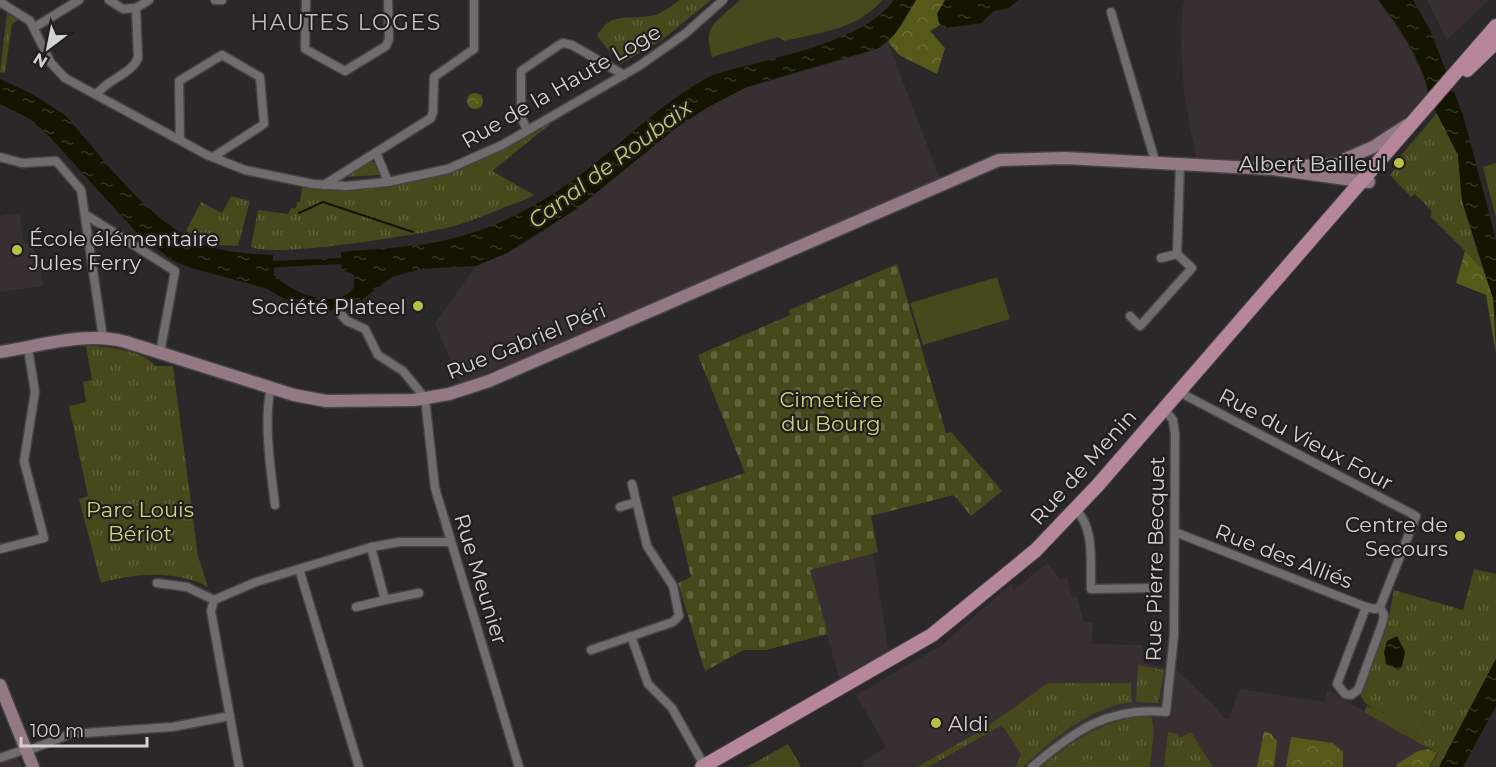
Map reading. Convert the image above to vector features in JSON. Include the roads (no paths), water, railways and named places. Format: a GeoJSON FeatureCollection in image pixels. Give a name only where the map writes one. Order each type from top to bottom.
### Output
{"type":"FeatureCollection","features":[{"type":"Feature","properties":{"kind":"main road"},"geometry":{"type":"LineString","coordinates":[[1460,72],[1496,26]]}},
{"type":"Feature","properties":{"kind":"main road"},"geometry":{"type":"LineString","coordinates":[[1460,72],[1496,42]]}},
{"type":"Feature","properties":{"kind":"main road","name":"Rue de Menin"},"geometry":{"type":"LineString","coordinates":[[707,767],[932,636],[1079,512],[1460,72]]}},
{"type":"Feature","properties":{"kind":"main road","name":"Rue Gabriel Péri"},"geometry":{"type":"LineString","coordinates":[[1336,163],[1372,147],[1425,114]]}},
{"type":"Feature","properties":{"kind":"main road","name":"Rue Gabriel Péri"},"geometry":{"type":"LineString","coordinates":[[1273,169],[1354,163],[1366,180]]}},
{"type":"Feature","properties":{"kind":"main road","name":"Rue Gabriel Péri"},"geometry":{"type":"LineString","coordinates":[[0,352],[103,338],[160,353],[302,397],[334,402],[425,398],[489,381],[909,201],[1009,164],[1156,164],[1273,169],[1366,180]]}},
{"type":"Feature","properties":{"kind":"main road"},"geometry":{"type":"LineString","coordinates":[[1322,174],[1330,177],[1339,186],[1342,199],[1340,207]]}},
{"type":"Feature","properties":{"kind":"main road","name":"Rue de Menin"},"geometry":{"type":"LineString","coordinates":[[1182,394],[1340,207],[1366,180]]}},
{"type":"Feature","properties":{"kind":"main road"},"geometry":{"type":"LineString","coordinates":[[0,684],[33,767]]}},
{"type":"Feature","properties":{"kind":"street"},"geometry":{"type":"LineString","coordinates":[[35,27],[79,0]]}},
{"type":"Feature","properties":{"kind":"street"},"geometry":{"type":"LineString","coordinates":[[109,0],[123,9],[136,8],[149,0]]}},
{"type":"Feature","properties":{"kind":"street"},"geometry":{"type":"LineString","coordinates":[[215,0],[222,0]]}},
{"type":"Feature","properties":{"kind":"street"},"geometry":{"type":"LineString","coordinates":[[306,0],[305,50],[345,71],[386,46],[388,0]]}},
{"type":"Feature","properties":{"kind":"street"},"geometry":{"type":"LineString","coordinates":[[324,185],[432,115],[434,77],[474,49],[474,0]]}},
{"type":"Feature","properties":{"kind":"street","name":"Rue de la Haute Loge"},"geometry":{"type":"LineString","coordinates":[[0,1],[26,18],[35,27],[57,71],[96,95],[213,157],[262,174],[324,185],[388,182],[419,177],[462,164],[624,75],[686,33],[723,0]]}},
{"type":"Feature","properties":{"kind":"street"},"geometry":{"type":"LineString","coordinates":[[96,95],[104,85],[137,61],[136,8]]}},
{"type":"Feature","properties":{"kind":"street"},"geometry":{"type":"LineString","coordinates":[[1111,12],[1156,164]]}},
{"type":"Feature","properties":{"kind":"street"},"geometry":{"type":"LineString","coordinates":[[527,130],[521,117],[521,71],[559,45],[563,43],[572,45],[624,75]]}},
{"type":"Feature","properties":{"kind":"street"},"geometry":{"type":"LineString","coordinates":[[180,140],[179,81],[222,55],[260,77],[264,124],[213,157]]}},
{"type":"Feature","properties":{"kind":"street"},"geometry":{"type":"LineString","coordinates":[[376,152],[388,182]]}},
{"type":"Feature","properties":{"kind":"street"},"geometry":{"type":"LineString","coordinates":[[0,157],[22,163],[56,161],[79,184],[86,215],[103,338]]}},
{"type":"Feature","properties":{"kind":"street"},"geometry":{"type":"LineString","coordinates":[[1177,254],[1179,165]]}},
{"type":"Feature","properties":{"kind":"street"},"geometry":{"type":"LineString","coordinates":[[86,215],[175,271],[160,353]]}},
{"type":"Feature","properties":{"kind":"street"},"geometry":{"type":"LineString","coordinates":[[1161,258],[1177,254]]}},
{"type":"Feature","properties":{"kind":"street"},"geometry":{"type":"LineString","coordinates":[[1130,316],[1140,326],[1192,267],[1177,254]]}},
{"type":"Feature","properties":{"kind":"street"},"geometry":{"type":"LineString","coordinates":[[339,312],[347,321],[365,329],[378,355],[403,371],[425,398]]}},
{"type":"Feature","properties":{"kind":"street"},"geometry":{"type":"LineString","coordinates":[[0,549],[44,538],[24,461],[35,392],[28,348]]}},
{"type":"Feature","properties":{"kind":"street"},"geometry":{"type":"LineString","coordinates":[[271,388],[268,401],[270,467],[275,505]]}},
{"type":"Feature","properties":{"kind":"street","name":"Rue du Vieux Four"},"geometry":{"type":"LineString","coordinates":[[1182,394],[1416,516],[1380,607]]}},
{"type":"Feature","properties":{"kind":"street","name":"Rue Meunier"},"geometry":{"type":"LineString","coordinates":[[425,398],[433,480],[519,767]]}},
{"type":"Feature","properties":{"kind":"street","name":"Rue Pierre Becquet"},"geometry":{"type":"LineString","coordinates":[[1032,767],[1078,733],[1112,715],[1137,710],[1166,712],[1174,634],[1175,532],[1175,434],[1167,411]]}},
{"type":"Feature","properties":{"kind":"street"},"geometry":{"type":"LineString","coordinates":[[591,650],[673,622],[680,614],[671,583],[647,546],[632,484]]}},
{"type":"Feature","properties":{"kind":"street"},"geometry":{"type":"LineString","coordinates":[[621,507],[636,502]]}},
{"type":"Feature","properties":{"kind":"street"},"geometry":{"type":"LineString","coordinates":[[1079,512],[1088,531],[1091,589],[1152,588]]}},
{"type":"Feature","properties":{"kind":"street","name":"Rue des Alliés"},"geometry":{"type":"LineString","coordinates":[[1175,532],[1366,607],[1375,609],[1380,607]]}},
{"type":"Feature","properties":{"kind":"street"},"geometry":{"type":"LineString","coordinates":[[214,600],[249,584],[371,547],[400,542],[451,542]]}},
{"type":"Feature","properties":{"kind":"street"},"geometry":{"type":"LineString","coordinates":[[371,547],[385,600]]}},
{"type":"Feature","properties":{"kind":"street"},"geometry":{"type":"LineString","coordinates":[[299,569],[359,767]]}},
{"type":"Feature","properties":{"kind":"street"},"geometry":{"type":"LineString","coordinates":[[157,583],[187,586],[214,600]]}},
{"type":"Feature","properties":{"kind":"street"},"geometry":{"type":"LineString","coordinates":[[356,607],[419,593]]}},
{"type":"Feature","properties":{"kind":"street"},"geometry":{"type":"LineString","coordinates":[[214,600],[211,611],[239,767]]}},
{"type":"Feature","properties":{"kind":"street"},"geometry":{"type":"LineString","coordinates":[[1366,607],[1337,684],[1345,694],[1351,695],[1358,690],[1382,624],[1384,615],[1380,607]]}},
{"type":"Feature","properties":{"kind":"street"},"geometry":{"type":"LineString","coordinates":[[631,636],[646,681],[672,708],[707,767]]}},
{"type":"Feature","properties":{"kind":"street"},"geometry":{"type":"LineString","coordinates":[[0,758],[69,734],[172,727],[230,716]]}},
{"type":"Feature","properties":{"kind":"water","name":"Canal de Roubaix"},"geometry":{"type":"Polygon","coordinates":[[[894,0],[916,0],[894,35],[879,48],[747,87],[708,107],[676,128],[575,210],[507,253],[476,266],[420,269],[392,277],[359,302],[328,311],[299,307],[265,288],[191,268],[172,260],[136,232],[48,135],[30,119],[0,104],[0,79],[34,95],[65,115],[111,169],[147,206],[165,222],[205,245],[247,254],[273,255],[273,261],[341,258],[341,252],[410,246],[454,238],[515,215],[571,182],[664,106],[696,84],[713,75],[836,39],[860,28],[879,15],[894,0]],[[341,264],[281,267],[274,268],[274,275],[291,288],[326,299],[347,294],[354,287],[354,275],[342,270],[341,264]]]}},
{"type":"Feature","properties":{"kind":"water"},"geometry":{"type":"Polygon","coordinates":[[[945,0],[1018,0],[1009,8],[994,11],[981,23],[946,28],[939,23],[937,14],[945,0]]]}},
{"type":"Feature","properties":{"kind":"water"},"geometry":{"type":"Polygon","coordinates":[[[1378,0],[1413,0],[1430,30],[1463,115],[1496,242],[1496,320],[1493,298],[1462,201],[1458,155],[1428,96],[1427,85],[1417,59],[1402,32],[1378,0]]]}},
{"type":"Feature","properties":{"kind":"water"},"geometry":{"type":"Polygon","coordinates":[[[1397,636],[1405,652],[1402,666],[1398,670],[1386,664],[1384,652],[1387,641],[1397,636]]]}},
{"type":"Feature","properties":{"kind":"water"},"geometry":{"type":"Polygon","coordinates":[[[1496,659],[1496,706],[1463,767],[1439,767],[1496,659]]]}},
{"type":"Feature","properties":{"kind":"waterway"},"geometry":{"type":"LineString","coordinates":[[299,213],[323,202],[413,232]]}},
{"type":"Feature","properties":{"kind":"place","name":"Albert Bailleul"},"geometry":{"type":"Point","coordinates":[1399,163]}},
{"type":"Feature","properties":{"kind":"place","name":"École élémentaire Jules Ferry"},"geometry":{"type":"Point","coordinates":[17,250]}},
{"type":"Feature","properties":{"kind":"place","name":"Société Plateel"},"geometry":{"type":"Point","coordinates":[418,306]}},
{"type":"Feature","properties":{"kind":"place","name":"Centre de Secours"},"geometry":{"type":"Point","coordinates":[1460,536]}},
{"type":"Feature","properties":{"kind":"place","name":"Aldi"},"geometry":{"type":"Point","coordinates":[936,723]}},
{"type":"Feature","properties":{"kind":"district","name":"HAUTES LOGES"},"geometry":{"type":"Point","coordinates":[346,22]}},
{"type":"Feature","properties":{"kind":"park label","name":"Cimetière du Bourg"},"geometry":{"type":"Point","coordinates":[831,411]}},
{"type":"Feature","properties":{"kind":"park label","name":"Parc Louis Bériot"},"geometry":{"type":"Point","coordinates":[140,521]}}]}
